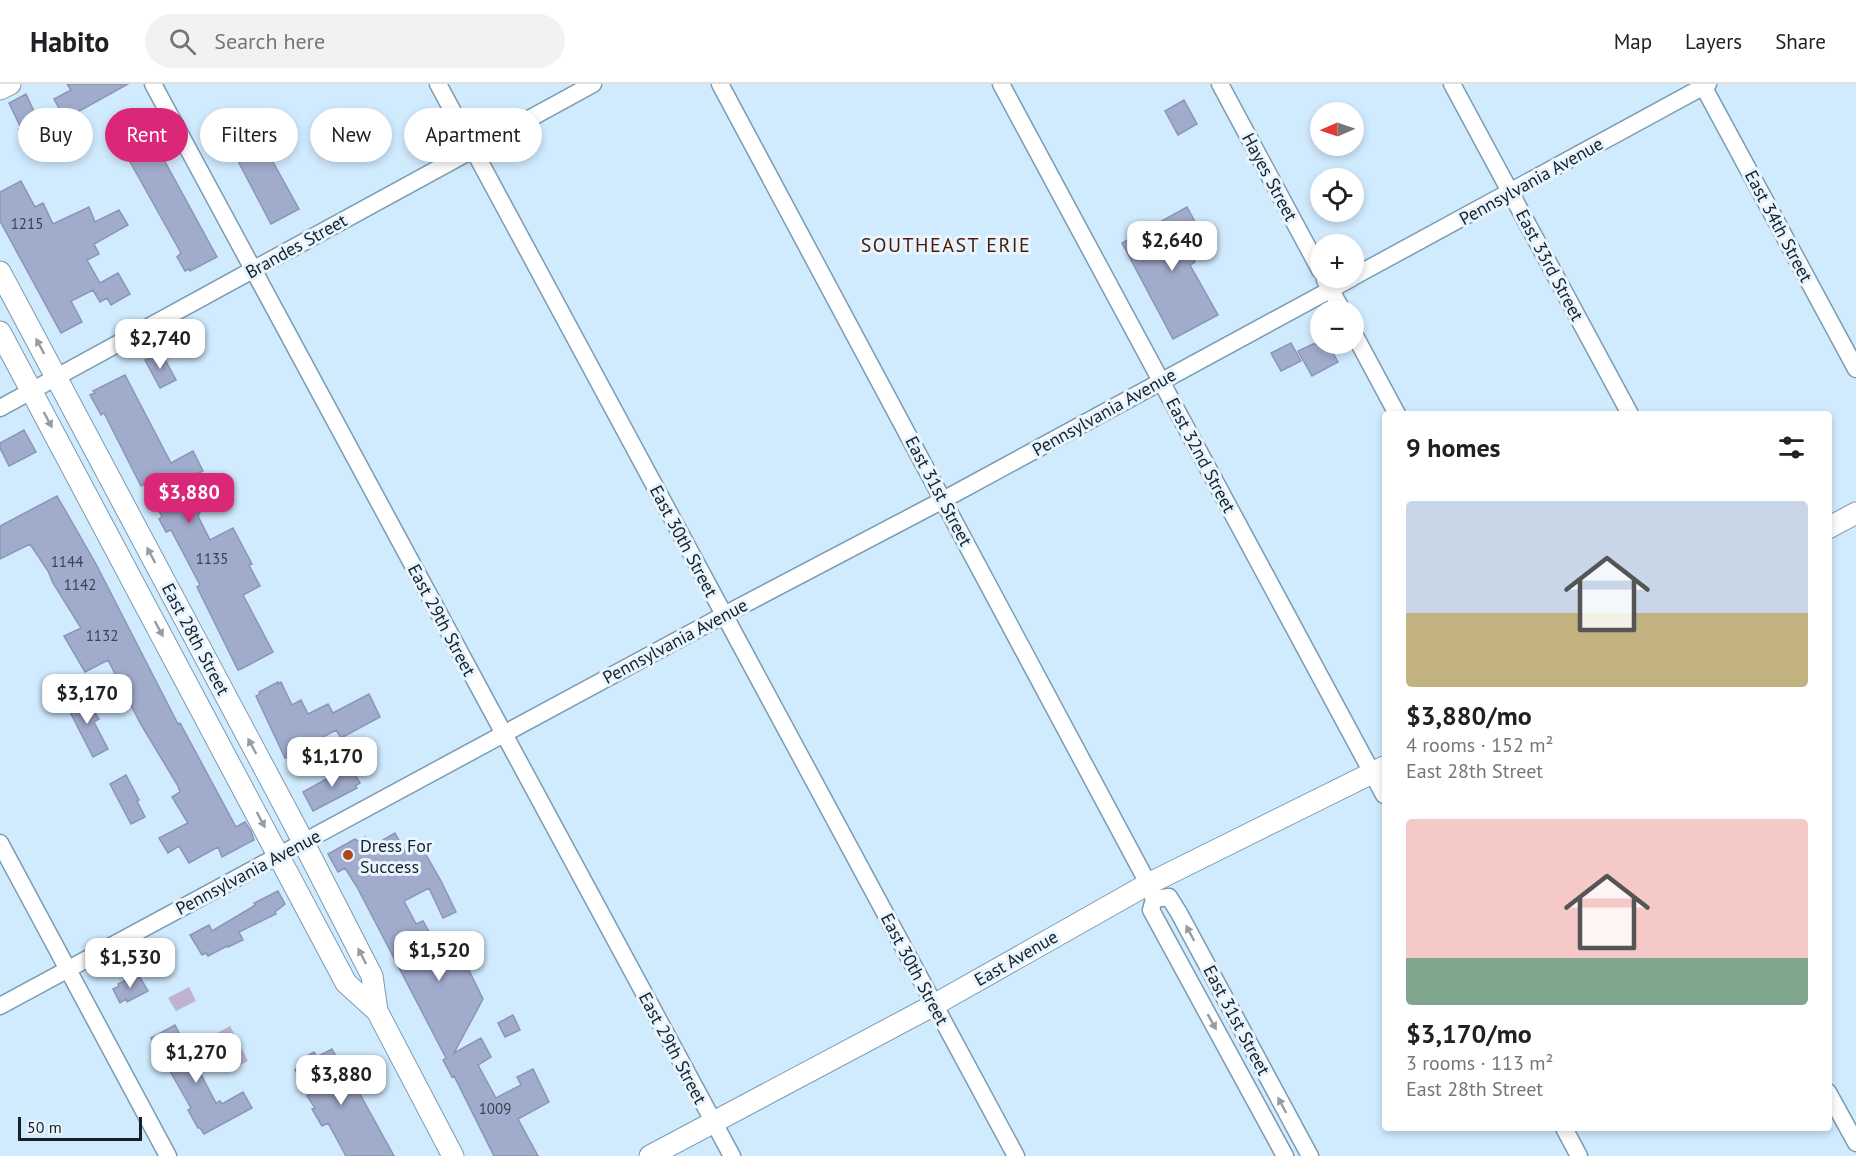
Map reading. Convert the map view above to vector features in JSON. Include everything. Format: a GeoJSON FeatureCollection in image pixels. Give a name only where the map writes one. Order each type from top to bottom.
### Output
{"type":"FeatureCollection","features":[{"type":"Feature","properties":{"kind":"street"},"geometry":{"type":"LineString","coordinates":[[0,89],[10,84]]}},
{"type":"Feature","properties":{"kind":"street","name":"East 29th Street"},"geometry":{"type":"LineString","coordinates":[[153,84],[732,1156]]}},
{"type":"Feature","properties":{"kind":"street","name":"East 30th Street"},"geometry":{"type":"LineString","coordinates":[[438,84],[451,108]]}},
{"type":"Feature","properties":{"kind":"street","name":"Brandes Street"},"geometry":{"type":"LineString","coordinates":[[542,111],[593,84]]}},
{"type":"Feature","properties":{"kind":"street","name":"East 31st Street"},"geometry":{"type":"LineString","coordinates":[[720,84],[1151,891],[1151,909],[1285,1156]]}},
{"type":"Feature","properties":{"kind":"street","name":"East 32nd Street"},"geometry":{"type":"LineString","coordinates":[[1001,84],[1161,380],[1379,770],[1382,785]]}},
{"type":"Feature","properties":{"kind":"street","name":"Hayes Street"},"geometry":{"type":"LineString","coordinates":[[1220,84],[1310,251]]}},
{"type":"Feature","properties":{"kind":"street","name":"East 33rd Street"},"geometry":{"type":"LineString","coordinates":[[1452,84],[1628,411]]}},
{"type":"Feature","properties":{"kind":"street","name":"Pennsylvania Avenue"},"geometry":{"type":"LineString","coordinates":[[1364,271],[1704,85]]}},
{"type":"Feature","properties":{"kind":"street","name":"East 34th Street"},"geometry":{"type":"LineString","coordinates":[[1704,85],[1856,369]]}},
{"type":"Feature","properties":{"kind":"street","name":"Brandes Street"},"geometry":{"type":"LineString","coordinates":[[0,408],[448,162]]}},
{"type":"Feature","properties":{"kind":"street","name":"East 30th Street"},"geometry":{"type":"LineString","coordinates":[[481,162],[1016,1156]]}},
{"type":"Feature","properties":{"kind":"street","name":"East 28th Street"},"geometry":{"type":"LineString","coordinates":[[0,272],[372,976],[377,1011],[453,1156]]}},
{"type":"Feature","properties":{"kind":"street","name":"Pennsylvania Avenue"},"geometry":{"type":"LineString","coordinates":[[0,1006],[724,615],[944,500],[1161,380],[1318,288]]}},
{"type":"Feature","properties":{"kind":"street","name":"East 28th Street"},"geometry":{"type":"LineString","coordinates":[[0,332],[346,983],[377,1011]]}},
{"type":"Feature","properties":{"kind":"street"},"geometry":{"type":"LineString","coordinates":[[1364,352],[1395,411]]}},
{"type":"Feature","properties":{"kind":"street"},"geometry":{"type":"LineString","coordinates":[[1832,526],[1856,513]]}},
{"type":"Feature","properties":{"kind":"street","name":"East Avenue"},"geometry":{"type":"LineString","coordinates":[[650,1156],[1379,770]]}},
{"type":"Feature","properties":{"kind":"street"},"geometry":{"type":"LineString","coordinates":[[0,843],[168,1156]]}},
{"type":"Feature","properties":{"kind":"street","name":"East 31st Street"},"geometry":{"type":"LineString","coordinates":[[1151,891],[1169,897],[1179,913],[1310,1156]]}},
{"type":"Feature","properties":{"kind":"street"},"geometry":{"type":"LineString","coordinates":[[1832,1099],[1856,1143]]}},
{"type":"Feature","properties":{"kind":"street"},"geometry":{"type":"LineString","coordinates":[[1566,1131],[1579,1156]]}},
{"type":"Feature","properties":{"kind":"shaded area"},"geometry":{"type":"Polygon","coordinates":[[[189,987],[196,1001],[176,1011],[168,998],[189,987]]]}},
{"type":"Feature","properties":{"kind":"shaded area"},"geometry":{"type":"Polygon","coordinates":[[[230,1026],[248,1061],[226,1073],[210,1037],[230,1026]]]}},
{"type":"Feature","properties":{"kind":"building"},"geometry":{"type":"Polygon","coordinates":[[[67,84],[128,84],[85,108],[59,108],[54,99],[71,90],[67,84]]]}},
{"type":"Feature","properties":{"kind":"building"},"geometry":{"type":"Polygon","coordinates":[[[26,94],[32,108],[18,108],[18,122],[9,103],[26,94]]]}},
{"type":"Feature","properties":{"kind":"building"},"geometry":{"type":"Polygon","coordinates":[[[1184,100],[1197,124],[1178,135],[1165,111],[1184,100]]]}},
{"type":"Feature","properties":{"kind":"building"},"geometry":{"type":"Polygon","coordinates":[[[130,162],[165,162],[217,257],[190,271],[189,269],[185,271],[177,257],[181,253],[130,162]]]}},
{"type":"Feature","properties":{"kind":"building"},"geometry":{"type":"Polygon","coordinates":[[[238,162],[273,162],[299,209],[271,224],[238,162]]]}},
{"type":"Feature","properties":{"kind":"building"},"geometry":{"type":"Polygon","coordinates":[[[21,181],[35,207],[43,203],[53,224],[89,207],[95,222],[119,210],[128,225],[94,244],[99,254],[87,260],[100,283],[118,273],[130,294],[111,305],[107,298],[100,302],[93,290],[71,301],[82,322],[61,333],[0,221],[0,192],[21,181]]]}},
{"type":"Feature","properties":{"kind":"building"},"geometry":{"type":"Polygon","coordinates":[[[1187,207],[1204,238],[1186,248],[1195,262],[1190,265],[1218,315],[1173,339],[1122,243],[1187,207]]]}},
{"type":"Feature","properties":{"kind":"building"},"geometry":{"type":"Polygon","coordinates":[[[1291,343],[1301,361],[1281,371],[1271,353],[1291,343]]]}},
{"type":"Feature","properties":{"kind":"building"},"geometry":{"type":"Polygon","coordinates":[[[1310,345],[1310,354],[1334,354],[1338,362],[1312,376],[1298,351],[1310,345]]]}},
{"type":"Feature","properties":{"kind":"building"},"geometry":{"type":"Polygon","coordinates":[[[161,352],[176,380],[160,388],[145,360],[161,352]]]}},
{"type":"Feature","properties":{"kind":"building"},"geometry":{"type":"Polygon","coordinates":[[[125,375],[171,463],[193,451],[203,471],[181,482],[192,503],[200,512],[198,516],[210,540],[233,528],[252,564],[249,565],[260,586],[243,595],[273,652],[238,670],[197,587],[200,585],[171,530],[166,532],[159,519],[162,517],[145,484],[141,486],[104,413],[101,415],[90,395],[95,393],[93,391],[125,375]]]}},
{"type":"Feature","properties":{"kind":"building"},"geometry":{"type":"Polygon","coordinates":[[[24,430],[36,452],[9,466],[0,448],[0,443],[24,430]]]}},
{"type":"Feature","properties":{"kind":"building"},"geometry":{"type":"Polygon","coordinates":[[[57,496],[96,564],[178,724],[180,723],[236,827],[245,822],[251,831],[254,840],[222,857],[218,847],[189,863],[179,846],[168,853],[159,838],[188,823],[172,797],[180,792],[140,723],[108,660],[85,672],[64,636],[81,628],[30,544],[0,559],[0,526],[57,496]]]}},
{"type":"Feature","properties":{"kind":"building"},"geometry":{"type":"Polygon","coordinates":[[[278,682],[278,684],[281,682],[292,705],[301,700],[308,714],[328,704],[333,713],[369,694],[380,717],[341,738],[336,730],[308,745],[309,748],[285,758],[256,696],[278,682]]]}},
{"type":"Feature","properties":{"kind":"building"},"geometry":{"type":"Polygon","coordinates":[[[83,695],[99,719],[94,722],[108,749],[93,757],[66,704],[83,695]]]}},
{"type":"Feature","properties":{"kind":"building"},"geometry":{"type":"Polygon","coordinates":[[[340,765],[343,772],[351,768],[360,783],[355,786],[357,788],[313,811],[303,792],[330,777],[327,772],[340,765]]]}},
{"type":"Feature","properties":{"kind":"building"},"geometry":{"type":"Polygon","coordinates":[[[126,775],[145,817],[131,824],[110,784],[126,775]]]}},
{"type":"Feature","properties":{"kind":"building"},"geometry":{"type":"Polygon","coordinates":[[[395,833],[406,853],[421,846],[456,912],[443,918],[429,888],[404,901],[416,924],[423,921],[439,949],[455,942],[483,999],[454,1053],[481,1038],[491,1057],[478,1065],[496,1098],[521,1085],[517,1077],[533,1069],[549,1102],[518,1119],[538,1156],[494,1156],[454,1076],[452,1077],[443,1060],[446,1058],[357,887],[345,868],[338,872],[328,854],[355,839],[357,841],[365,837],[371,847],[395,833]]]}},
{"type":"Feature","properties":{"kind":"building"},"geometry":{"type":"Polygon","coordinates":[[[278,891],[285,904],[275,912],[276,914],[239,932],[243,940],[208,956],[206,953],[202,955],[190,935],[209,925],[212,931],[255,905],[254,903],[278,891]]]}},
{"type":"Feature","properties":{"kind":"building"},"geometry":{"type":"Polygon","coordinates":[[[138,974],[148,991],[127,1002],[126,999],[120,1003],[113,989],[138,974]]]}},
{"type":"Feature","properties":{"kind":"building"},"geometry":{"type":"Polygon","coordinates":[[[513,1015],[520,1030],[505,1037],[498,1023],[513,1015]]]}},
{"type":"Feature","properties":{"kind":"building"},"geometry":{"type":"Polygon","coordinates":[[[175,1025],[216,1103],[220,1101],[222,1104],[243,1092],[252,1108],[204,1134],[198,1128],[188,1110],[191,1108],[151,1038],[175,1025]]]}},
{"type":"Feature","properties":{"kind":"building"},"geometry":{"type":"Polygon","coordinates":[[[332,1049],[394,1156],[346,1156],[328,1123],[322,1126],[312,1109],[315,1108],[295,1070],[301,1065],[298,1061],[314,1052],[317,1057],[332,1049]]]}},
{"type":"Feature","properties":{"kind":"place","name":"Dress For Success"},"geometry":{"type":"Point","coordinates":[348,855]}},
{"type":"Feature","properties":{"kind":"district","name":"SOUTHEAST ERIE"},"geometry":{"type":"Point","coordinates":[946,245]}}]}
